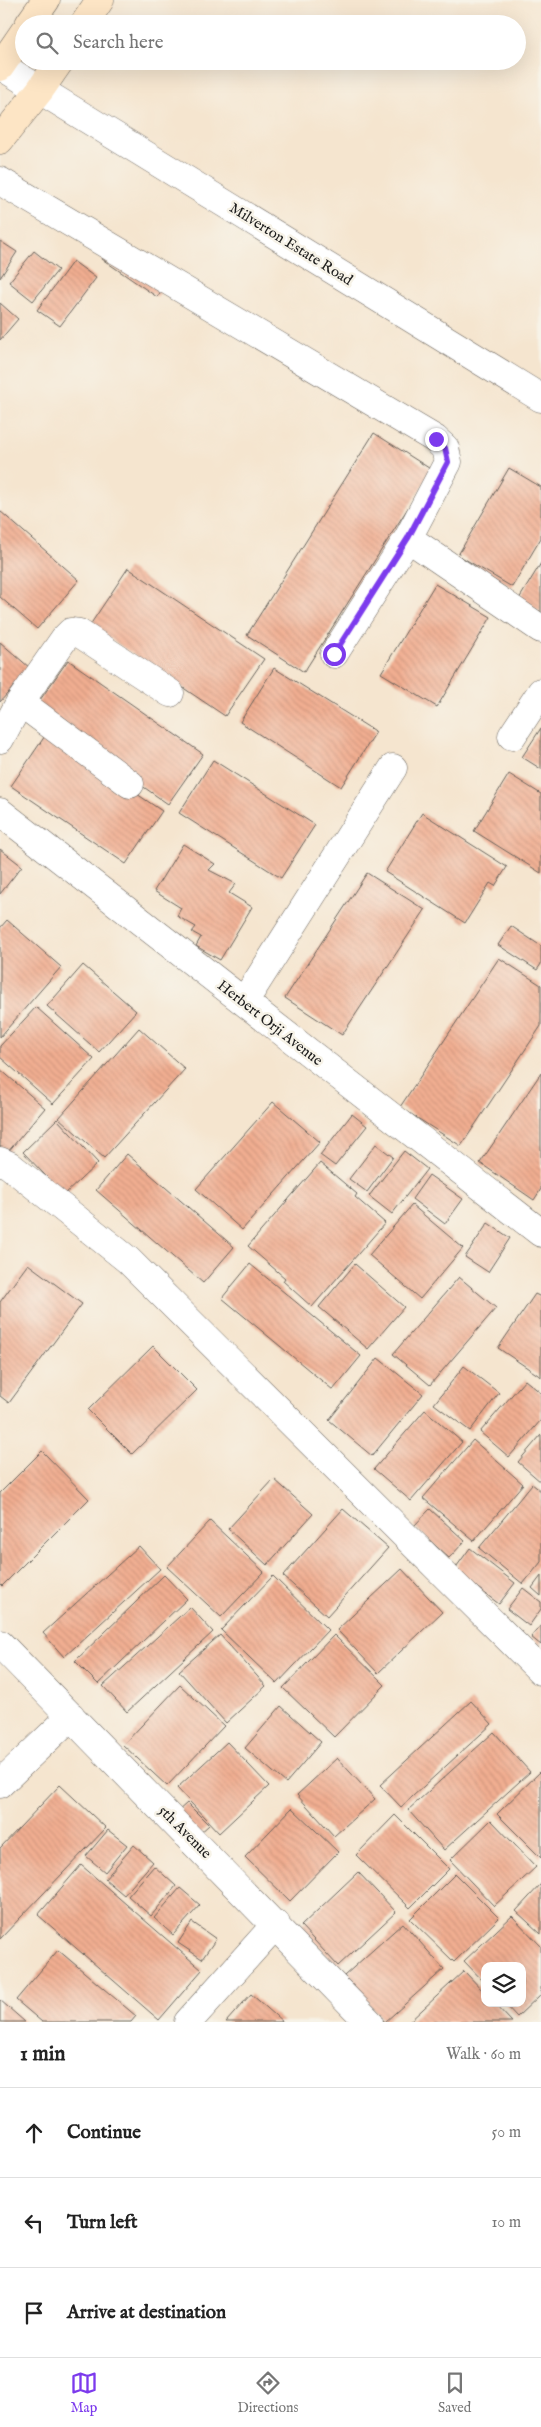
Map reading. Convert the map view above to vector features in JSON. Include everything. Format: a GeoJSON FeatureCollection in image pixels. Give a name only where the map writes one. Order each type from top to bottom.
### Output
{"type":"FeatureCollection","features":[{"type":"Feature","properties":{"kind":"main road"},"geometry":{"type":"LineString","coordinates":[[36,15],[46,0]]}},
{"type":"Feature","properties":{"kind":"main road"},"geometry":{"type":"LineString","coordinates":[[90,15],[100,0]]}},
{"type":"Feature","properties":{"kind":"main road"},"geometry":{"type":"LineString","coordinates":[[0,66],[15,45]]}},
{"type":"Feature","properties":{"kind":"main road"},"geometry":{"type":"LineString","coordinates":[[0,140],[54,70]]}},
{"type":"Feature","properties":{"kind":"street","name":"Milverton Estate Road"},"geometry":{"type":"LineString","coordinates":[[0,66],[541,398]]}},
{"type":"Feature","properties":{"kind":"street"},"geometry":{"type":"LineString","coordinates":[[0,181],[436,439],[445,448],[448,462],[408,538],[334,654]]}},
{"type":"Feature","properties":{"kind":"street"},"geometry":{"type":"LineString","coordinates":[[408,538],[541,629]]}},
{"type":"Feature","properties":{"kind":"street"},"geometry":{"type":"LineString","coordinates":[[0,739],[20,702],[64,639],[71,632],[79,633],[170,693]]}},
{"type":"Feature","properties":{"kind":"street"},"geometry":{"type":"LineString","coordinates":[[512,736],[541,692]]}},
{"type":"Feature","properties":{"kind":"street"},"geometry":{"type":"LineString","coordinates":[[20,702],[130,784]]}},
{"type":"Feature","properties":{"kind":"street"},"geometry":{"type":"LineString","coordinates":[[244,1002],[393,768]]}},
{"type":"Feature","properties":{"kind":"street","name":"Herbert Orji Avenue"},"geometry":{"type":"LineString","coordinates":[[0,812],[541,1233]]}},
{"type":"Feature","properties":{"kind":"street"},"geometry":{"type":"LineString","coordinates":[[0,1161],[9,1165],[128,1260],[541,1671]]}},
{"type":"Feature","properties":{"kind":"street","name":"5th Avenue"},"geometry":{"type":"LineString","coordinates":[[0,1644],[276,1924],[369,2022]]}},
{"type":"Feature","properties":{"kind":"street"},"geometry":{"type":"LineString","coordinates":[[0,1784],[72,1716]]}},
{"type":"Feature","properties":{"kind":"street"},"geometry":{"type":"LineString","coordinates":[[188,2022],[276,1924]]}},
{"type":"Feature","properties":{"kind":"building"},"geometry":{"type":"Polygon","coordinates":[[[0,241],[17,252],[0,278],[0,241]]]}},
{"type":"Feature","properties":{"kind":"building"},"geometry":{"type":"Polygon","coordinates":[[[109,248],[165,286],[157,297],[102,259],[109,248]]]}},
{"type":"Feature","properties":{"kind":"building"},"geometry":{"type":"Polygon","coordinates":[[[34,251],[58,270],[33,301],[9,282],[34,251]]]}},
{"type":"Feature","properties":{"kind":"building"},"geometry":{"type":"Polygon","coordinates":[[[73,261],[96,278],[60,326],[37,310],[73,261]]]}},
{"type":"Feature","properties":{"kind":"building"},"geometry":{"type":"Polygon","coordinates":[[[0,303],[18,319],[0,340],[0,303]]]}},
{"type":"Feature","properties":{"kind":"building"},"geometry":{"type":"Polygon","coordinates":[[[374,433],[432,470],[304,672],[247,635],[374,433]]]}},
{"type":"Feature","properties":{"kind":"building"},"geometry":{"type":"Polygon","coordinates":[[[509,468],[541,487],[541,538],[512,587],[458,555],[509,468]]]}},
{"type":"Feature","properties":{"kind":"building"},"geometry":{"type":"Polygon","coordinates":[[[0,511],[79,580],[37,629],[0,597],[0,511]]]}},
{"type":"Feature","properties":{"kind":"building"},"geometry":{"type":"Polygon","coordinates":[[[541,563],[541,612],[519,599],[541,563]]]}},
{"type":"Feature","properties":{"kind":"building"},"geometry":{"type":"Polygon","coordinates":[[[128,568],[264,659],[225,716],[90,625],[128,568]]]}},
{"type":"Feature","properties":{"kind":"building"},"geometry":{"type":"Polygon","coordinates":[[[435,584],[491,617],[437,707],[381,673],[435,584]]]}},
{"type":"Feature","properties":{"kind":"building"},"geometry":{"type":"Polygon","coordinates":[[[0,642],[30,668],[0,702],[0,642]]]}},
{"type":"Feature","properties":{"kind":"building"},"geometry":{"type":"Polygon","coordinates":[[[68,660],[203,754],[168,804],[33,710],[68,660]]]}},
{"type":"Feature","properties":{"kind":"building"},"geometry":{"type":"Polygon","coordinates":[[[274,668],[376,732],[341,787],[240,722],[274,668]]]}},
{"type":"Feature","properties":{"kind":"building"},"geometry":{"type":"Polygon","coordinates":[[[541,728],[541,769],[522,757],[541,728]]]}},
{"type":"Feature","properties":{"kind":"building"},"geometry":{"type":"Polygon","coordinates":[[[47,733],[162,811],[126,864],[11,786],[47,733]]]}},
{"type":"Feature","properties":{"kind":"building"},"geometry":{"type":"Polygon","coordinates":[[[213,760],[315,825],[281,878],[179,813],[213,760]]]}},
{"type":"Feature","properties":{"kind":"building"},"geometry":{"type":"Polygon","coordinates":[[[509,774],[541,794],[541,873],[474,831],[509,774]]]}},
{"type":"Feature","properties":{"kind":"building"},"geometry":{"type":"Polygon","coordinates":[[[422,813],[507,867],[495,886],[490,883],[465,923],[385,872],[422,813]]]}},
{"type":"Feature","properties":{"kind":"building"},"geometry":{"type":"Polygon","coordinates":[[[183,844],[215,864],[209,870],[236,884],[229,893],[252,907],[220,960],[196,946],[201,937],[192,932],[196,927],[177,916],[181,908],[154,891],[183,844]]]}},
{"type":"Feature","properties":{"kind":"building"},"geometry":{"type":"Polygon","coordinates":[[[0,849],[22,866],[0,894],[0,849]]]}},
{"type":"Feature","properties":{"kind":"building"},"geometry":{"type":"Polygon","coordinates":[[[367,873],[425,910],[342,1035],[285,998],[367,873]]]}},
{"type":"Feature","properties":{"kind":"building"},"geometry":{"type":"Polygon","coordinates":[[[7,920],[61,967],[0,1037],[0,928],[7,920]]]}},
{"type":"Feature","properties":{"kind":"building"},"geometry":{"type":"Polygon","coordinates":[[[511,926],[541,946],[541,964],[537,970],[498,945],[511,926]]]}},
{"type":"Feature","properties":{"kind":"building"},"geometry":{"type":"Polygon","coordinates":[[[499,958],[541,985],[541,1026],[461,1146],[400,1107],[499,958]]]}},
{"type":"Feature","properties":{"kind":"building"},"geometry":{"type":"Polygon","coordinates":[[[83,965],[136,1011],[99,1052],[47,1006],[83,965]]]}},
{"type":"Feature","properties":{"kind":"building"},"geometry":{"type":"Polygon","coordinates":[[[36,1007],[94,1059],[53,1104],[0,1057],[0,1046],[36,1007]]]}},
{"type":"Feature","properties":{"kind":"building"},"geometry":{"type":"Polygon","coordinates":[[[139,1028],[185,1069],[104,1158],[59,1118],[139,1028]]]}},
{"type":"Feature","properties":{"kind":"building"},"geometry":{"type":"Polygon","coordinates":[[[0,1069],[45,1108],[7,1153],[0,1147],[0,1069]]]}},
{"type":"Feature","properties":{"kind":"building"},"geometry":{"type":"Polygon","coordinates":[[[541,1073],[541,1189],[534,1200],[480,1163],[541,1073]]]}},
{"type":"Feature","properties":{"kind":"building"},"geometry":{"type":"Polygon","coordinates":[[[273,1102],[320,1142],[242,1230],[196,1189],[273,1102]]]}},
{"type":"Feature","properties":{"kind":"building"},"geometry":{"type":"Polygon","coordinates":[[[352,1114],[367,1126],[335,1166],[320,1155],[352,1114]]]}},
{"type":"Feature","properties":{"kind":"building"},"geometry":{"type":"Polygon","coordinates":[[[57,1119],[98,1163],[64,1195],[23,1152],[57,1119]]]}},
{"type":"Feature","properties":{"kind":"building"},"geometry":{"type":"Polygon","coordinates":[[[376,1144],[393,1157],[367,1192],[349,1179],[376,1144]]]}},
{"type":"Feature","properties":{"kind":"building"},"geometry":{"type":"Polygon","coordinates":[[[404,1151],[427,1169],[392,1214],[369,1196],[404,1151]]]}},
{"type":"Feature","properties":{"kind":"building"},"geometry":{"type":"Polygon","coordinates":[[[127,1154],[234,1247],[203,1283],[96,1190],[127,1154]]]}},
{"type":"Feature","properties":{"kind":"building"},"geometry":{"type":"Polygon","coordinates":[[[320,1163],[357,1194],[355,1197],[385,1223],[312,1307],[283,1281],[285,1278],[248,1246],[320,1163]]]}},
{"type":"Feature","properties":{"kind":"building"},"geometry":{"type":"Polygon","coordinates":[[[429,1175],[463,1199],[445,1224],[412,1199],[429,1175]]]}},
{"type":"Feature","properties":{"kind":"building"},"geometry":{"type":"Polygon","coordinates":[[[412,1205],[463,1248],[420,1299],[369,1255],[412,1205]]]}},
{"type":"Feature","properties":{"kind":"building"},"geometry":{"type":"Polygon","coordinates":[[[488,1223],[510,1238],[488,1272],[465,1257],[488,1223]]]}},
{"type":"Feature","properties":{"kind":"building"},"geometry":{"type":"Polygon","coordinates":[[[28,1264],[82,1304],[9,1403],[0,1396],[0,1302],[28,1264]]]}},
{"type":"Feature","properties":{"kind":"building"},"geometry":{"type":"Polygon","coordinates":[[[250,1264],[361,1356],[333,1390],[222,1298],[250,1264]]]}},
{"type":"Feature","properties":{"kind":"building"},"geometry":{"type":"Polygon","coordinates":[[[355,1264],[404,1307],[368,1349],[319,1307],[355,1264]]]}},
{"type":"Feature","properties":{"kind":"building"},"geometry":{"type":"Polygon","coordinates":[[[459,1277],[496,1308],[430,1385],[393,1354],[459,1277]]]}},
{"type":"Feature","properties":{"kind":"building"},"geometry":{"type":"Polygon","coordinates":[[[535,1294],[541,1297],[541,1377],[498,1348],[535,1294]]]}},
{"type":"Feature","properties":{"kind":"building"},"geometry":{"type":"Polygon","coordinates":[[[153,1346],[197,1390],[132,1454],[88,1410],[153,1346]]]}},
{"type":"Feature","properties":{"kind":"building"},"geometry":{"type":"Polygon","coordinates":[[[378,1358],[423,1394],[372,1456],[329,1420],[378,1358]]]}},
{"type":"Feature","properties":{"kind":"building"},"geometry":{"type":"Polygon","coordinates":[[[464,1366],[499,1393],[470,1431],[434,1404],[464,1366]]]}},
{"type":"Feature","properties":{"kind":"building"},"geometry":{"type":"Polygon","coordinates":[[[525,1380],[541,1393],[541,1420],[509,1457],[480,1432],[525,1380]]]}},
{"type":"Feature","properties":{"kind":"building"},"geometry":{"type":"Polygon","coordinates":[[[425,1410],[462,1442],[411,1501],[374,1469],[425,1410]]]}},
{"type":"Feature","properties":{"kind":"building"},"geometry":{"type":"Polygon","coordinates":[[[541,1435],[541,1482],[518,1462],[541,1435]]]}},
{"type":"Feature","properties":{"kind":"building"},"geometry":{"type":"Polygon","coordinates":[[[473,1440],[523,1484],[474,1541],[423,1498],[473,1440]]]}},
{"type":"Feature","properties":{"kind":"building"},"geometry":{"type":"Polygon","coordinates":[[[42,1451],[89,1499],[2,1586],[0,1584],[0,1493],[42,1451]]]}},
{"type":"Feature","properties":{"kind":"building"},"geometry":{"type":"Polygon","coordinates":[[[274,1479],[313,1514],[267,1565],[228,1529],[274,1479]]]}},
{"type":"Feature","properties":{"kind":"building"},"geometry":{"type":"Polygon","coordinates":[[[532,1484],[541,1491],[541,1562],[523,1584],[479,1548],[532,1484]]]}},
{"type":"Feature","properties":{"kind":"building"},"geometry":{"type":"Polygon","coordinates":[[[343,1509],[388,1548],[327,1616],[283,1576],[343,1509]]]}},
{"type":"Feature","properties":{"kind":"building"},"geometry":{"type":"Polygon","coordinates":[[[430,1509],[465,1541],[449,1558],[414,1526],[430,1509]]]}},
{"type":"Feature","properties":{"kind":"building"},"geometry":{"type":"Polygon","coordinates":[[[210,1521],[264,1572],[221,1617],[167,1567],[210,1521]]]}},
{"type":"Feature","properties":{"kind":"building"},"geometry":{"type":"Polygon","coordinates":[[[139,1546],[160,1569],[64,1657],[43,1633],[139,1546]]]}},
{"type":"Feature","properties":{"kind":"building"},"geometry":{"type":"Polygon","coordinates":[[[470,1548],[515,1583],[499,1604],[454,1570],[470,1548]]]}},
{"type":"Feature","properties":{"kind":"building"},"geometry":{"type":"Polygon","coordinates":[[[402,1569],[442,1612],[378,1673],[337,1630],[402,1569]]]}},
{"type":"Feature","properties":{"kind":"building"},"geometry":{"type":"Polygon","coordinates":[[[164,1575],[187,1599],[98,1684],[75,1661],[164,1575]]]}},
{"type":"Feature","properties":{"kind":"building"},"geometry":{"type":"Polygon","coordinates":[[[273,1576],[328,1630],[277,1684],[221,1630],[273,1576]]]}},
{"type":"Feature","properties":{"kind":"building"},"geometry":{"type":"Polygon","coordinates":[[[541,1576],[541,1596],[532,1588],[541,1576]]]}},
{"type":"Feature","properties":{"kind":"building"},"geometry":{"type":"Polygon","coordinates":[[[523,1588],[541,1602],[541,1609],[529,1626],[507,1609],[523,1588]]]}},
{"type":"Feature","properties":{"kind":"building"},"geometry":{"type":"Polygon","coordinates":[[[190,1607],[213,1632],[127,1712],[103,1686],[190,1607]]]}},
{"type":"Feature","properties":{"kind":"building"},"geometry":{"type":"Polygon","coordinates":[[[541,1625],[541,1645],[531,1637],[541,1625]]]}},
{"type":"Feature","properties":{"kind":"building"},"geometry":{"type":"Polygon","coordinates":[[[220,1635],[266,1686],[226,1723],[179,1671],[220,1635]]]}},
{"type":"Feature","properties":{"kind":"building"},"geometry":{"type":"Polygon","coordinates":[[[334,1635],[385,1685],[334,1737],[283,1688],[334,1635]]]}},
{"type":"Feature","properties":{"kind":"building"},"geometry":{"type":"Polygon","coordinates":[[[180,1685],[224,1726],[167,1786],[123,1745],[180,1685]]]}},
{"type":"Feature","properties":{"kind":"building"},"geometry":{"type":"Polygon","coordinates":[[[471,1701],[492,1724],[401,1807],[380,1785],[471,1701]]]}},
{"type":"Feature","properties":{"kind":"building"},"geometry":{"type":"Polygon","coordinates":[[[281,1706],[321,1742],[286,1783],[245,1748],[281,1706]]]}},
{"type":"Feature","properties":{"kind":"building"},"geometry":{"type":"Polygon","coordinates":[[[494,1732],[530,1772],[444,1850],[408,1810],[494,1732]]]}},
{"type":"Feature","properties":{"kind":"building"},"geometry":{"type":"Polygon","coordinates":[[[227,1742],[269,1786],[219,1833],[177,1788],[227,1742]]]}},
{"type":"Feature","properties":{"kind":"building"},"geometry":{"type":"Polygon","coordinates":[[[337,1758],[375,1799],[334,1836],[297,1795],[337,1758]]]}},
{"type":"Feature","properties":{"kind":"building"},"geometry":{"type":"Polygon","coordinates":[[[541,1771],[541,1858],[497,1814],[541,1771]]]}},
{"type":"Feature","properties":{"kind":"building"},"geometry":{"type":"Polygon","coordinates":[[[60,1785],[106,1828],[0,1939],[0,1848],[60,1785]]]}},
{"type":"Feature","properties":{"kind":"building"},"geometry":{"type":"Polygon","coordinates":[[[187,1803],[209,1825],[198,1835],[177,1812],[187,1803]]]}},
{"type":"Feature","properties":{"kind":"building"},"geometry":{"type":"Polygon","coordinates":[[[292,1808],[338,1852],[290,1901],[245,1857],[292,1808]]]}},
{"type":"Feature","properties":{"kind":"building"},"geometry":{"type":"Polygon","coordinates":[[[395,1815],[449,1869],[410,1908],[356,1855],[395,1815]]]}},
{"type":"Feature","properties":{"kind":"building"},"geometry":{"type":"Polygon","coordinates":[[[491,1820],[536,1867],[494,1906],[450,1860],[491,1820]]]}},
{"type":"Feature","properties":{"kind":"building"},"geometry":{"type":"Polygon","coordinates":[[[108,1830],[127,1845],[105,1872],[86,1856],[108,1830]]]}},
{"type":"Feature","properties":{"kind":"building"},"geometry":{"type":"Polygon","coordinates":[[[134,1845],[153,1862],[124,1895],[105,1879],[134,1845]]]}},
{"type":"Feature","properties":{"kind":"building"},"geometry":{"type":"Polygon","coordinates":[[[81,1865],[202,1970],[159,2020],[38,1915],[81,1865]]]}},
{"type":"Feature","properties":{"kind":"building"},"geometry":{"type":"Polygon","coordinates":[[[154,1866],[176,1886],[151,1916],[128,1896],[154,1866]]]}},
{"type":"Feature","properties":{"kind":"building"},"geometry":{"type":"Polygon","coordinates":[[[358,1872],[396,1912],[338,1966],[301,1926],[358,1872]]]}},
{"type":"Feature","properties":{"kind":"building"},"geometry":{"type":"Polygon","coordinates":[[[455,1874],[499,1918],[454,1962],[410,1919],[455,1874]]]}},
{"type":"Feature","properties":{"kind":"building"},"geometry":{"type":"Polygon","coordinates":[[[541,1884],[541,1934],[516,1911],[541,1884]]]}},
{"type":"Feature","properties":{"kind":"building"},"geometry":{"type":"Polygon","coordinates":[[[180,1888],[200,1905],[173,1935],[154,1918],[180,1888]]]}},
{"type":"Feature","properties":{"kind":"building"},"geometry":{"type":"Polygon","coordinates":[[[512,1916],[541,1946],[541,1994],[517,2017],[508,2007],[526,2007],[526,1962],[481,1962],[481,1979],[464,1961],[512,1916]]]}},
{"type":"Feature","properties":{"kind":"building"},"geometry":{"type":"Polygon","coordinates":[[[192,1922],[216,1939],[202,1959],[178,1943],[192,1922]]]}},
{"type":"Feature","properties":{"kind":"building"},"geometry":{"type":"Polygon","coordinates":[[[403,1923],[444,1969],[385,2022],[344,1976],[403,1923]]]}},
{"type":"Feature","properties":{"kind":"building"},"geometry":{"type":"Polygon","coordinates":[[[58,1950],[136,2016],[131,2022],[42,2022],[16,2000],[58,1950]]]}},
{"type":"Feature","properties":{"kind":"building"},"geometry":{"type":"Polygon","coordinates":[[[464,1971],[481,1989],[481,2007],[498,2007],[512,2022],[409,2022],[464,1971]]]}},
{"type":"Feature","properties":{"kind":"building"},"geometry":{"type":"Polygon","coordinates":[[[251,1994],[283,2022],[226,2022],[251,1994]]]}},
{"type":"Feature","properties":{"kind":"building"},"geometry":{"type":"Polygon","coordinates":[[[0,2000],[25,2022],[0,2022],[0,2000]]]}},
{"type":"Feature","properties":{"kind":"route"},"geometry":{"type":"LineString","coordinates":[[334,654],[408,538],[448,462],[445,448],[436,439]]}}]}
